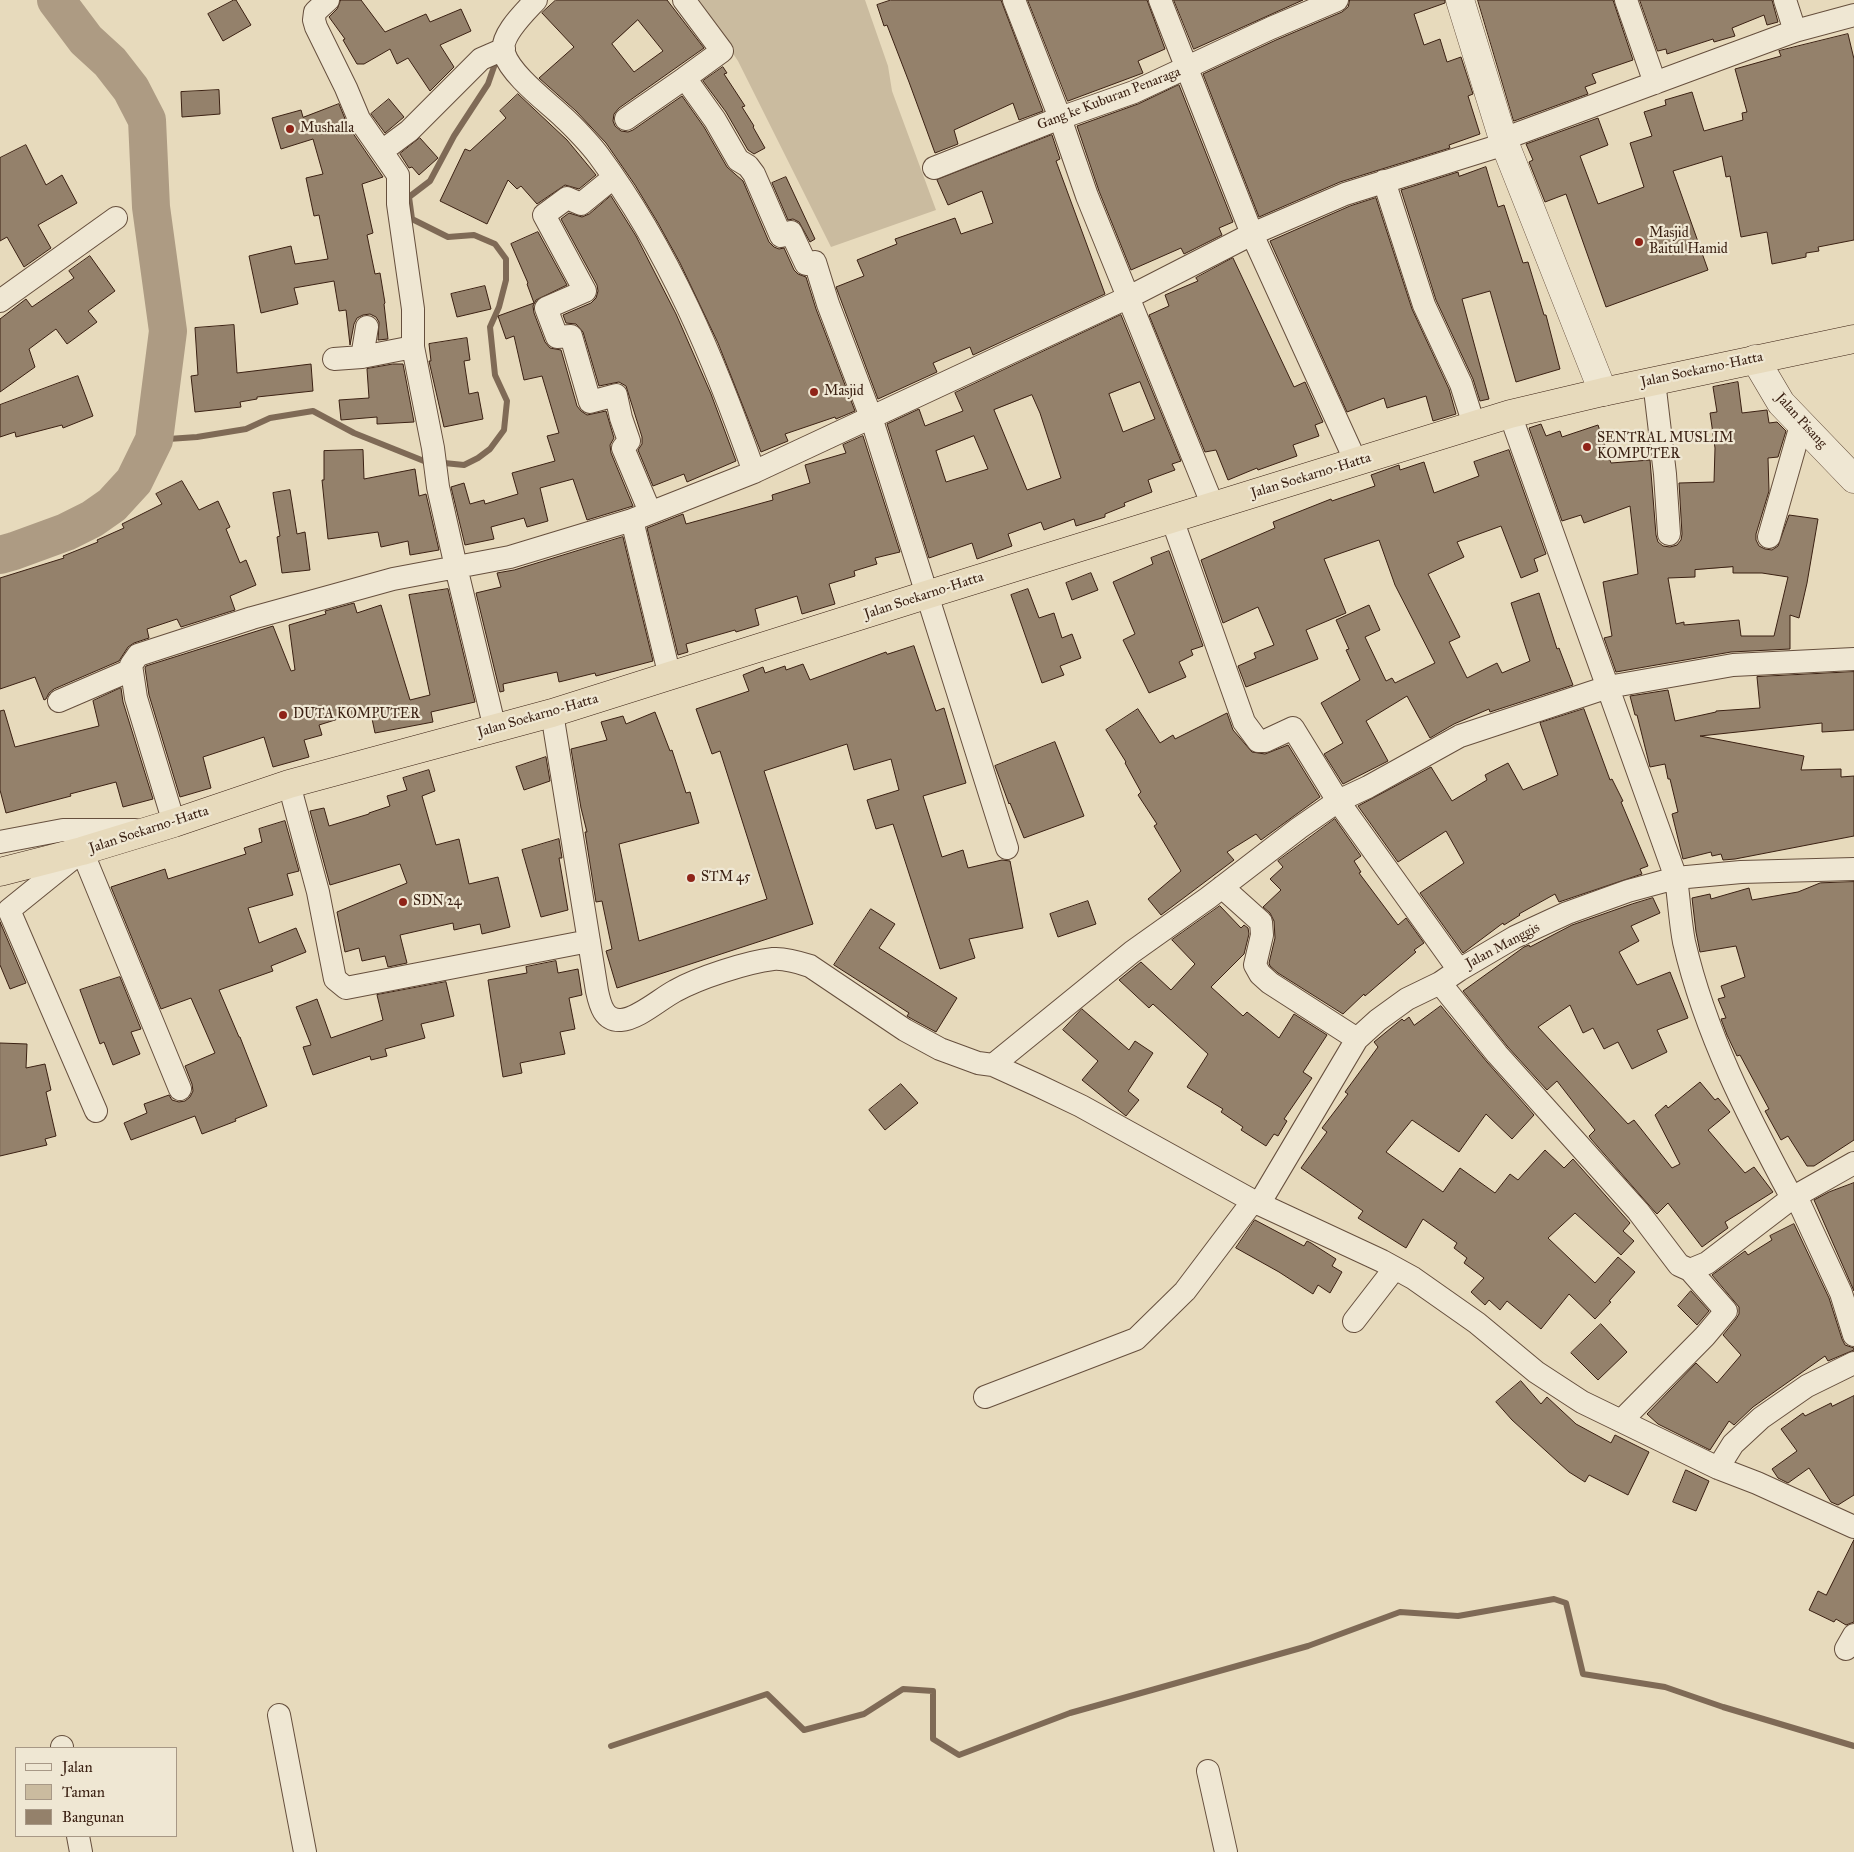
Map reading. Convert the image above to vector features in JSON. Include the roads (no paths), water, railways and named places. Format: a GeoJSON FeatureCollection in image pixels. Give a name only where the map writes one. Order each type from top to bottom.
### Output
{"type":"FeatureCollection","features":[{"type":"Feature","properties":{"kind":"highway","name":"Jalan Soekarno-Hatta"},"geometry":{"type":"LineString","coordinates":[[0,872],[82,852],[289,784],[552,713],[1510,414],[1603,392],[1854,339]]}},
{"type":"Feature","properties":{"kind":"street"},"geometry":{"type":"LineString","coordinates":[[328,0],[315,12],[314,20],[316,27],[359,119],[398,175],[398,204],[412,309],[413,347],[433,448],[438,487],[496,729]]}},
{"type":"Feature","properties":{"kind":"street"},"geometry":{"type":"LineString","coordinates":[[536,0],[508,32],[504,40],[504,53],[520,76],[540,97],[565,118],[598,154],[676,281],[726,392],[754,472]]}},
{"type":"Feature","properties":{"kind":"street"},"geometry":{"type":"LineString","coordinates":[[626,119],[722,50],[684,0]]}},
{"type":"Feature","properties":{"kind":"street"},"geometry":{"type":"LineString","coordinates":[[1014,0],[1060,118],[1087,196],[1214,506]]}},
{"type":"Feature","properties":{"kind":"street"},"geometry":{"type":"LineString","coordinates":[[1160,0],[1252,234],[1356,462]]}},
{"type":"Feature","properties":{"kind":"street","name":"Gang ke Kuburan Penaraga"},"geometry":{"type":"LineString","coordinates":[[934,168],[1060,118],[1134,92],[1271,28],[1337,0]]}},
{"type":"Feature","properties":{"kind":"street"},"geometry":{"type":"LineString","coordinates":[[1460,0],[1504,141],[1603,392]]}},
{"type":"Feature","properties":{"kind":"street"},"geometry":{"type":"LineString","coordinates":[[1626,0],[1655,83]]}},
{"type":"Feature","properties":{"kind":"street"},"geometry":{"type":"LineString","coordinates":[[1785,0],[1795,32]]}},
{"type":"Feature","properties":{"kind":"street"},"geometry":{"type":"LineString","coordinates":[[0,842],[63,830],[163,826],[131,670],[134,659],[138,655],[252,618],[393,579],[510,557],[641,516],[754,472],[1129,297],[1252,234],[1345,194],[1504,141],[1795,32],[1854,15]]}},
{"type":"Feature","properties":{"kind":"street"},"geometry":{"type":"LineString","coordinates":[[382,152],[409,131],[481,59],[504,49]]}},
{"type":"Feature","properties":{"kind":"street"},"geometry":{"type":"LineString","coordinates":[[685,78],[715,120],[738,160],[754,174],[781,236],[791,232],[806,264],[815,262],[828,304],[871,418],[901,508],[926,595],[1007,848]]}},
{"type":"Feature","properties":{"kind":"street"},"geometry":{"type":"LineString","coordinates":[[613,178],[581,204],[567,198],[544,215],[585,291],[546,308],[557,337],[571,336],[590,402],[616,395],[629,441],[623,448],[641,516],[670,676]]}},
{"type":"Feature","properties":{"kind":"street"},"geometry":{"type":"LineString","coordinates":[[1384,181],[1424,305],[1460,384],[1474,425]]}},
{"type":"Feature","properties":{"kind":"street"},"geometry":{"type":"LineString","coordinates":[[1,299],[116,218]]}},
{"type":"Feature","properties":{"kind":"street"},"geometry":{"type":"LineString","coordinates":[[362,357],[367,327]]}},
{"type":"Feature","properties":{"kind":"street"},"geometry":{"type":"LineString","coordinates":[[334,359],[362,357],[413,347]]}},
{"type":"Feature","properties":{"kind":"street","name":"Jalan Pisang"},"geometry":{"type":"LineString","coordinates":[[1755,359],[1781,403],[1854,479]]}},
{"type":"Feature","properties":{"kind":"street"},"geometry":{"type":"LineString","coordinates":[[1654,381],[1665,474],[1669,534]]}},
{"type":"Feature","properties":{"kind":"street"},"geometry":{"type":"LineString","coordinates":[[1510,414],[1676,878],[1684,940],[1697,992],[1714,1039],[1749,1118],[1794,1197],[1841,1293],[1854,1335]]}},
{"type":"Feature","properties":{"kind":"street"},"geometry":{"type":"LineString","coordinates":[[1769,537],[1801,425]]}},
{"type":"Feature","properties":{"kind":"street"},"geometry":{"type":"LineString","coordinates":[[1172,519],[1244,722],[1251,734],[1258,741],[1265,741],[1293,728],[1338,801],[1459,970]]}},
{"type":"Feature","properties":{"kind":"street"},"geometry":{"type":"LineString","coordinates":[[993,1065],[1132,952],[1299,828],[1338,801],[1368,787],[1460,736],[1608,687],[1733,665],[1854,659]]}},
{"type":"Feature","properties":{"kind":"street"},"geometry":{"type":"LineString","coordinates":[[59,701],[131,670]]}},
{"type":"Feature","properties":{"kind":"street"},"geometry":{"type":"LineString","coordinates":[[552,713],[600,1006],[606,1015],[613,1019],[622,1020],[676,990],[713,975],[773,959],[793,961],[810,966],[905,1030],[940,1049],[978,1063],[993,1065],[1081,1106],[1256,1202],[1395,1268],[1477,1322],[1536,1372],[1582,1402],[1718,1468],[1757,1483],[1854,1527]]}},
{"type":"Feature","properties":{"kind":"street"},"geometry":{"type":"LineString","coordinates":[[289,784],[318,892],[335,979],[346,988],[589,941]]}},
{"type":"Feature","properties":{"kind":"street"},"geometry":{"type":"LineString","coordinates":[[96,1111],[9,910],[82,852],[180,1089]]}},
{"type":"Feature","properties":{"kind":"street","name":"Jalan Manggis"},"geometry":{"type":"LineString","coordinates":[[985,1397],[1136,1339],[1185,1291],[1256,1202],[1357,1039],[1378,1020],[1407,999],[1440,983],[1515,937],[1567,913],[1628,891],[1676,878],[1741,872],[1854,869]]}},
{"type":"Feature","properties":{"kind":"street"},"geometry":{"type":"LineString","coordinates":[[1222,886],[1261,922],[1262,935],[1255,965],[1260,974],[1270,983],[1357,1039]]}},
{"type":"Feature","properties":{"kind":"street"},"geometry":{"type":"LineString","coordinates":[[1440,983],[1496,1054],[1638,1211],[1679,1265],[1690,1270],[1726,1311],[1705,1336],[1621,1421]]}},
{"type":"Feature","properties":{"kind":"street"},"geometry":{"type":"LineString","coordinates":[[1690,1270],[1707,1263],[1794,1197],[1854,1163]]}},
{"type":"Feature","properties":{"kind":"street"},"geometry":{"type":"LineString","coordinates":[[1354,1321],[1395,1268]]}},
{"type":"Feature","properties":{"kind":"street"},"geometry":{"type":"LineString","coordinates":[[1718,1468],[1733,1444],[1761,1418],[1806,1386],[1854,1363]]}},
{"type":"Feature","properties":{"kind":"street"},"geometry":{"type":"LineString","coordinates":[[279,1715],[305,1852]]}},
{"type":"Feature","properties":{"kind":"street"},"geometry":{"type":"LineString","coordinates":[[1208,1771],[1226,1852]]}},
{"type":"Feature","properties":{"kind":"street"},"geometry":{"type":"LineString","coordinates":[[78,1837],[81,1852]]}},
{"type":"Feature","properties":{"kind":"waterway"},"geometry":{"type":"LineString","coordinates":[[0,555],[66,532],[92,519],[112,505],[134,481],[154,440],[168,331],[151,207],[147,120],[131,89],[110,62],[86,40],[56,0]]}},
{"type":"Feature","properties":{"kind":"waterway"},"geometry":{"type":"LineString","coordinates":[[154,440],[197,437],[246,429],[270,418],[313,411],[354,433],[424,461],[464,465],[490,449],[504,430],[507,401],[495,375],[490,327],[499,307],[506,280],[506,259],[495,244],[474,235],[448,237],[412,219],[409,197],[430,181],[454,136],[488,84],[497,58]]}},
{"type":"Feature","properties":{"kind":"waterway"},"geometry":{"type":"LineString","coordinates":[[611,1746],[767,1694],[804,1730],[864,1714],[903,1689],[933,1691],[933,1739],[959,1755],[1070,1713],[1308,1646],[1400,1612],[1458,1616],[1554,1599],[1566,1603],[1583,1674],[1665,1687],[1723,1707],[1854,1746]]}},
{"type":"Feature","properties":{"kind":"place","name":"Mushalla"},"geometry":{"type":"Point","coordinates":[290,129]}},
{"type":"Feature","properties":{"kind":"place","name":"Masjid Baitul Hamid"},"geometry":{"type":"Point","coordinates":[1639,242]}},
{"type":"Feature","properties":{"kind":"place","name":"Masjid"},"geometry":{"type":"Point","coordinates":[814,392]}},
{"type":"Feature","properties":{"kind":"place","name":"SENTRAL MUSLIM KOMPUTER"},"geometry":{"type":"Point","coordinates":[1587,447]}},
{"type":"Feature","properties":{"kind":"place","name":"DUTA KOMPUTER"},"geometry":{"type":"Point","coordinates":[283,715]}},
{"type":"Feature","properties":{"kind":"place","name":"STM 45"},"geometry":{"type":"Point","coordinates":[691,878]}},
{"type":"Feature","properties":{"kind":"place","name":"SDN 24"},"geometry":{"type":"Point","coordinates":[403,902]}}]}
